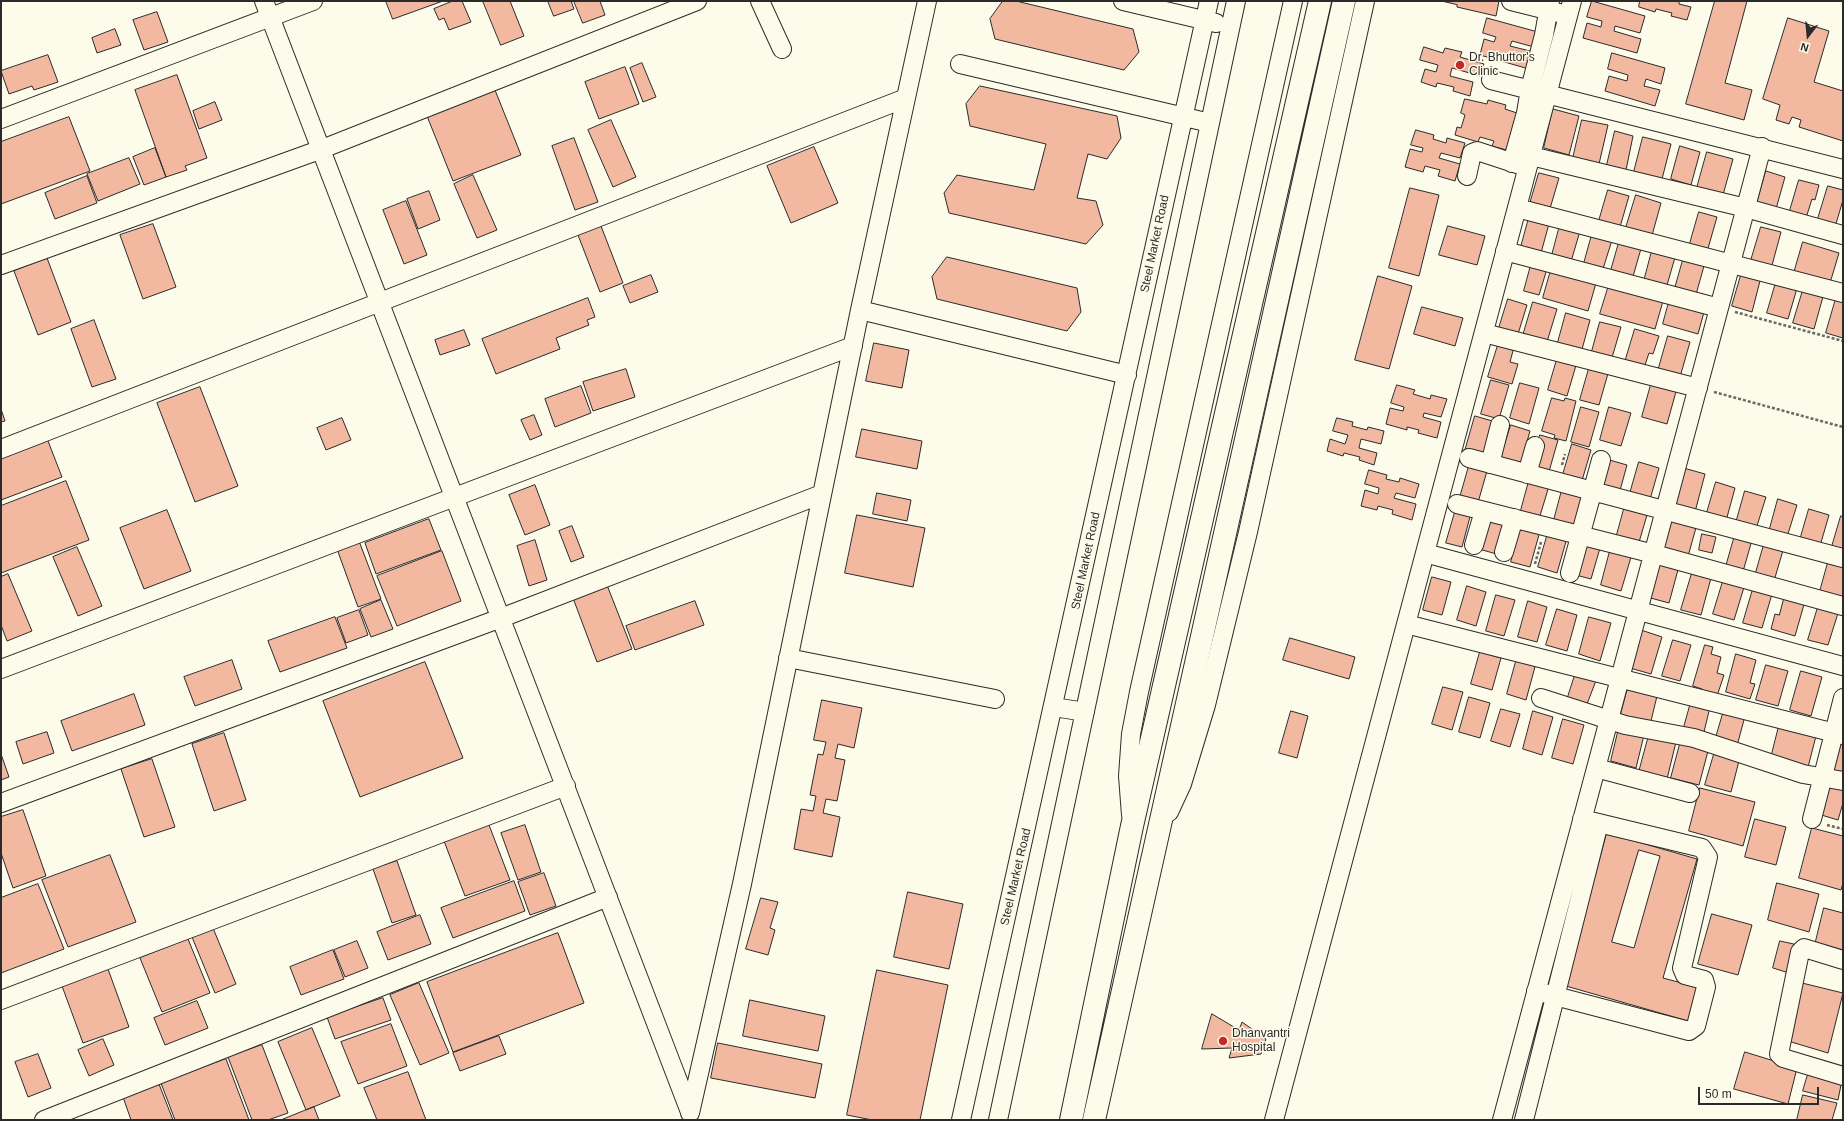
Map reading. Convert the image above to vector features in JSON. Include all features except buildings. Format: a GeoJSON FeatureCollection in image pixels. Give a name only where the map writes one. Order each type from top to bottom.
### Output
{"type":"FeatureCollection","features":[{"type":"Feature","properties":{"kind":"highway"},"geometry":{"type":"LineString","coordinates":[[1071,1120],[1132,826],[1320,1]]}},
{"type":"Feature","properties":{"kind":"highway"},"geometry":{"type":"LineString","coordinates":[[1094,1120],[1344,1]]}},
{"type":"Feature","properties":{"kind":"street"},"geometry":{"type":"LineString","coordinates":[[1,119],[267,9],[313,1]]}},
{"type":"Feature","properties":{"kind":"street"},"geometry":{"type":"LineString","coordinates":[[1,265],[322,149],[697,1]]}},
{"type":"Feature","properties":{"kind":"street"},"geometry":{"type":"LineString","coordinates":[[760,1],[782,49]]}},
{"type":"Feature","properties":{"kind":"street"},"geometry":{"type":"LineString","coordinates":[[689,1116],[743,877],[860,310],[927,1]]}},
{"type":"Feature","properties":{"kind":"street"},"geometry":{"type":"LineString","coordinates":[[1123,1],[1230,26]]}},
{"type":"Feature","properties":{"kind":"street","name":"Steel Market Road"},"geometry":{"type":"LineString","coordinates":[[961,1120],[1054,707],[1209,1]]}},
{"type":"Feature","properties":{"kind":"street"},"geometry":{"type":"LineString","coordinates":[[998,1120],[1236,1]]}},
{"type":"Feature","properties":{"kind":"street"},"geometry":{"type":"LineString","coordinates":[[1132,826],[1128,776],[1132,727],[1293,1]]}},
{"type":"Feature","properties":{"kind":"street"},"geometry":{"type":"LineString","coordinates":[[1157,838],[1182,784],[1206,705],[1249,525],[1365,1]]}},
{"type":"Feature","properties":{"kind":"street"},"geometry":{"type":"LineString","coordinates":[[1511,1],[1570,8],[1547,94],[1524,162]]}},
{"type":"Feature","properties":{"kind":"street"},"geometry":{"type":"LineString","coordinates":[[1274,1120],[1517,208],[1524,162],[1526,113],[1530,89],[1544,35],[1548,6]]}},
{"type":"Feature","properties":{"kind":"street"},"geometry":{"type":"LineString","coordinates":[[267,9],[566,786],[689,1116]]}},
{"type":"Feature","properties":{"kind":"street"},"geometry":{"type":"LineString","coordinates":[[960,64],[1210,123]]}},
{"type":"Feature","properties":{"kind":"street"},"geometry":{"type":"LineString","coordinates":[[1491,80],[1762,147],[1843,169]]}},
{"type":"Feature","properties":{"kind":"street"},"geometry":{"type":"LineString","coordinates":[[1,450],[906,98]]}},
{"type":"Feature","properties":{"kind":"street"},"geometry":{"type":"LineString","coordinates":[[1524,1120],[1556,996],[1591,821],[1596,768],[1762,147]]}},
{"type":"Feature","properties":{"kind":"street"},"geometry":{"type":"LineString","coordinates":[[1467,176],[1472,153],[1477,151],[1746,208],[1843,235]]}},
{"type":"Feature","properties":{"kind":"street"},"geometry":{"type":"LineString","coordinates":[[1517,208],[1843,293]]}},
{"type":"Feature","properties":{"kind":"street"},"geometry":{"type":"LineString","coordinates":[[1506,251],[1719,308]]}},
{"type":"Feature","properties":{"kind":"street"},"geometry":{"type":"LineString","coordinates":[[860,310],[1127,375]]}},
{"type":"Feature","properties":{"kind":"street"},"geometry":{"type":"LineString","coordinates":[[1484,333],[1698,388]]}},
{"type":"Feature","properties":{"kind":"street"},"geometry":{"type":"LineString","coordinates":[[1,669],[853,346]]}},
{"type":"Feature","properties":{"kind":"street"},"geometry":{"type":"LineString","coordinates":[[1490,464],[1500,425]]}},
{"type":"Feature","properties":{"kind":"street"},"geometry":{"type":"LineString","coordinates":[[1527,474],[1535,446]]}},
{"type":"Feature","properties":{"kind":"street"},"geometry":{"type":"LineString","coordinates":[[1469,458],[1843,558]]}},
{"type":"Feature","properties":{"kind":"street"},"geometry":{"type":"LineString","coordinates":[[1570,573],[1601,460]]}},
{"type":"Feature","properties":{"kind":"street"},"geometry":{"type":"LineString","coordinates":[[1,804],[501,618],[822,494]]}},
{"type":"Feature","properties":{"kind":"street"},"geometry":{"type":"LineString","coordinates":[[1457,504],[1654,554],[1843,606]]}},
{"type":"Feature","properties":{"kind":"street"},"geometry":{"type":"LineString","coordinates":[[1474,544],[1484,511]]}},
{"type":"Feature","properties":{"kind":"street"},"geometry":{"type":"LineString","coordinates":[[1504,552],[1514,518]]}},
{"type":"Feature","properties":{"kind":"street"},"geometry":{"type":"LineString","coordinates":[[1425,553],[1843,666]]}},
{"type":"Feature","properties":{"kind":"street"},"geometry":{"type":"LineString","coordinates":[[1406,624],[1838,734]]}},
{"type":"Feature","properties":{"kind":"street"},"geometry":{"type":"LineString","coordinates":[[788,658],[995,699]]}},
{"type":"Feature","properties":{"kind":"street"},"geometry":{"type":"LineString","coordinates":[[1541,698],[1609,720],[1694,738],[1803,774],[1843,781]]}},
{"type":"Feature","properties":{"kind":"street"},"geometry":{"type":"LineString","coordinates":[[1812,820],[1823,778],[1838,734],[1843,698]]}},
{"type":"Feature","properties":{"kind":"street"},"geometry":{"type":"LineString","coordinates":[[1054,707],[1085,712]]}},
{"type":"Feature","properties":{"kind":"street"},"geometry":{"type":"LineString","coordinates":[[1596,768],[1690,793]]}},
{"type":"Feature","properties":{"kind":"street"},"geometry":{"type":"LineString","coordinates":[[1,1000],[566,786]]}},
{"type":"Feature","properties":{"kind":"street"},"geometry":{"type":"LineString","coordinates":[[1502,1120],[1536,991],[1591,821]]}},
{"type":"Feature","properties":{"kind":"street"},"geometry":{"type":"LineString","coordinates":[[1536,991],[1689,1031],[1696,1026],[1706,987],[1704,980],[1685,975],[1682,968],[1708,857],[1702,848],[1591,821]]}},
{"type":"Feature","properties":{"kind":"street"},"geometry":{"type":"LineString","coordinates":[[44,1120],[608,897]]}},
{"type":"Feature","properties":{"kind":"street"},"geometry":{"type":"LineString","coordinates":[[1843,960],[1804,948],[1800,952],[1779,1054],[1783,1058],[1843,1076]]}},
{"type":"Feature","properties":{"kind":"path"},"geometry":{"type":"LineString","coordinates":[[1719,308],[1843,341]]}},
{"type":"Feature","properties":{"kind":"path"},"geometry":{"type":"LineString","coordinates":[[1698,388],[1843,427]]}},
{"type":"Feature","properties":{"kind":"path"},"geometry":{"type":"LineString","coordinates":[[1535,564],[1546,526]]}},
{"type":"Feature","properties":{"kind":"place","name":"Dr. Bhuttor's Clinic"},"geometry":{"type":"Point","coordinates":[1460,65]}},
{"type":"Feature","properties":{"kind":"place","name":"Dhanvantri Hospital"},"geometry":{"type":"Point","coordinates":[1223,1041]}}]}
